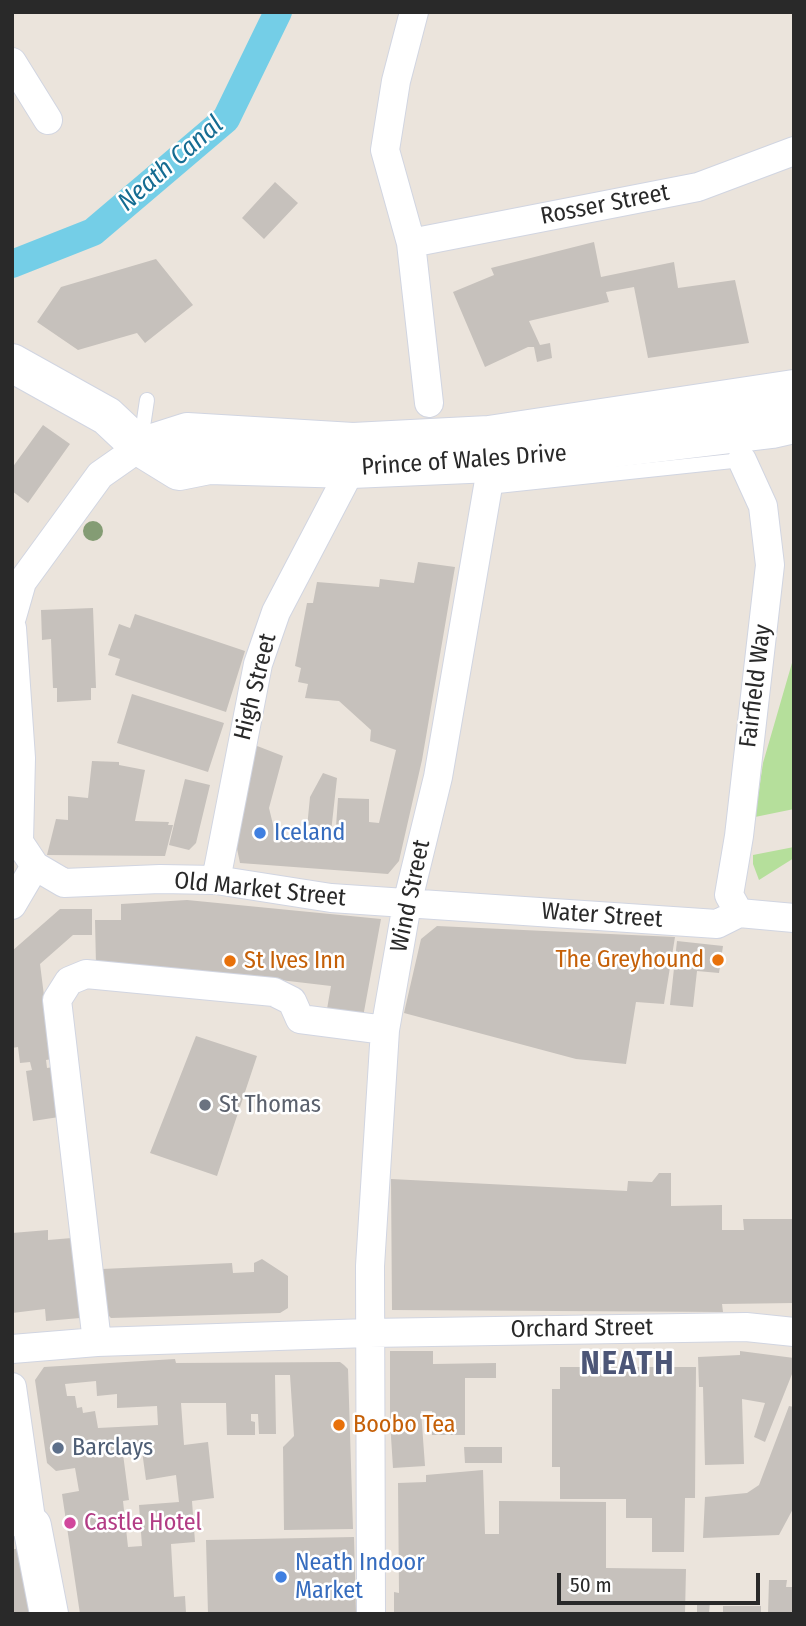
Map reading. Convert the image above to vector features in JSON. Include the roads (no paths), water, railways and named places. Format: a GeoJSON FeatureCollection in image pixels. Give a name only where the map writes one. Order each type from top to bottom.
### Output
{"type":"FeatureCollection","features":[{"type":"Feature","properties":{"kind":"main road","name":"Prince of Wales Drive"},"geometry":{"type":"LineString","coordinates":[[12,363],[107,416],[140,447],[179,471],[209,465],[490,475],[757,441]]}},
{"type":"Feature","properties":{"kind":"main road","name":"Prince of Wales Drive"},"geometry":{"type":"LineString","coordinates":[[140,447],[187,432],[354,442],[489,435],[794,389]]}},
{"type":"Feature","properties":{"kind":"main road"},"geometry":{"type":"LineString","coordinates":[[20,1519],[49,1614]]}},
{"type":"Feature","properties":{"kind":"street"},"geometry":{"type":"LineString","coordinates":[[414,12],[396,81],[385,150],[411,243],[429,403]]}},
{"type":"Feature","properties":{"kind":"street"},"geometry":{"type":"LineString","coordinates":[[12,62],[48,120]]}},
{"type":"Feature","properties":{"kind":"street","name":"Rosser Street"},"geometry":{"type":"LineString","coordinates":[[411,243],[698,187],[794,151]]}},
{"type":"Feature","properties":{"kind":"street","name":"Fairfield Way"},"geometry":{"type":"LineString","coordinates":[[739,913],[729,895],[770,565],[757,441]]}},
{"type":"Feature","properties":{"kind":"street"},"geometry":{"type":"LineString","coordinates":[[12,617],[17,581],[100,475],[140,447]]}},
{"type":"Feature","properties":{"kind":"street","name":"High Street"},"geometry":{"type":"LineString","coordinates":[[216,880],[258,664],[276,612],[351,469]]}},
{"type":"Feature","properties":{"kind":"street","name":"Wind Street"},"geometry":{"type":"LineString","coordinates":[[371,1614],[370,1266],[385,1030],[407,904],[438,777],[490,475]]}},
{"type":"Feature","properties":{"kind":"street"},"geometry":{"type":"LineString","coordinates":[[12,628],[21,758],[19,842],[35,866],[12,905]]}},
{"type":"Feature","properties":{"kind":"street","name":"Old Market Street"},"geometry":{"type":"LineString","coordinates":[[35,866],[64,883],[160,879],[216,880],[331,898],[407,904]]}},
{"type":"Feature","properties":{"kind":"street","name":"Water Street"},"geometry":{"type":"LineString","coordinates":[[407,904],[717,924],[739,913],[794,918]]}},
{"type":"Feature","properties":{"kind":"street"},"geometry":{"type":"LineString","coordinates":[[97,1342],[57,1000],[69,981],[86,974],[274,992],[292,1001],[300,1019],[385,1030]]}},
{"type":"Feature","properties":{"kind":"street","name":"Orchard Street"},"geometry":{"type":"LineString","coordinates":[[12,1349],[97,1342],[442,1331],[746,1327],[794,1332]]}},
{"type":"Feature","properties":{"kind":"street"},"geometry":{"type":"LineString","coordinates":[[12,1387],[20,1519]]}},
{"type":"Feature","properties":{"kind":"lane"},"geometry":{"type":"LineString","coordinates":[[140,447],[147,400]]}},
{"type":"Feature","properties":{"kind":"waterway","name":"Neath Canal"},"geometry":{"type":"LineString","coordinates":[[12,264],[93,232],[226,119],[278,12]]}},
{"type":"Feature","properties":{"kind":"place","name":"Iceland"},"geometry":{"type":"Point","coordinates":[260,833]}},
{"type":"Feature","properties":{"kind":"place","name":"The Greyhound"},"geometry":{"type":"Point","coordinates":[718,960]}},
{"type":"Feature","properties":{"kind":"place","name":"St Ives Inn"},"geometry":{"type":"Point","coordinates":[230,961]}},
{"type":"Feature","properties":{"kind":"place","name":"St Thomas"},"geometry":{"type":"Point","coordinates":[205,1105]}},
{"type":"Feature","properties":{"kind":"place","name":"Boobo Tea"},"geometry":{"type":"Point","coordinates":[339,1425]}},
{"type":"Feature","properties":{"kind":"place","name":"Barclays"},"geometry":{"type":"Point","coordinates":[58,1448]}},
{"type":"Feature","properties":{"kind":"place","name":"Castle Hotel"},"geometry":{"type":"Point","coordinates":[70,1523]}},
{"type":"Feature","properties":{"kind":"place","name":"Neath Indoor Market"},"geometry":{"type":"Point","coordinates":[281,1577]}},
{"type":"Feature","properties":{"kind":"district","name":"NEATH"},"geometry":{"type":"Point","coordinates":[628,1365]}}]}
